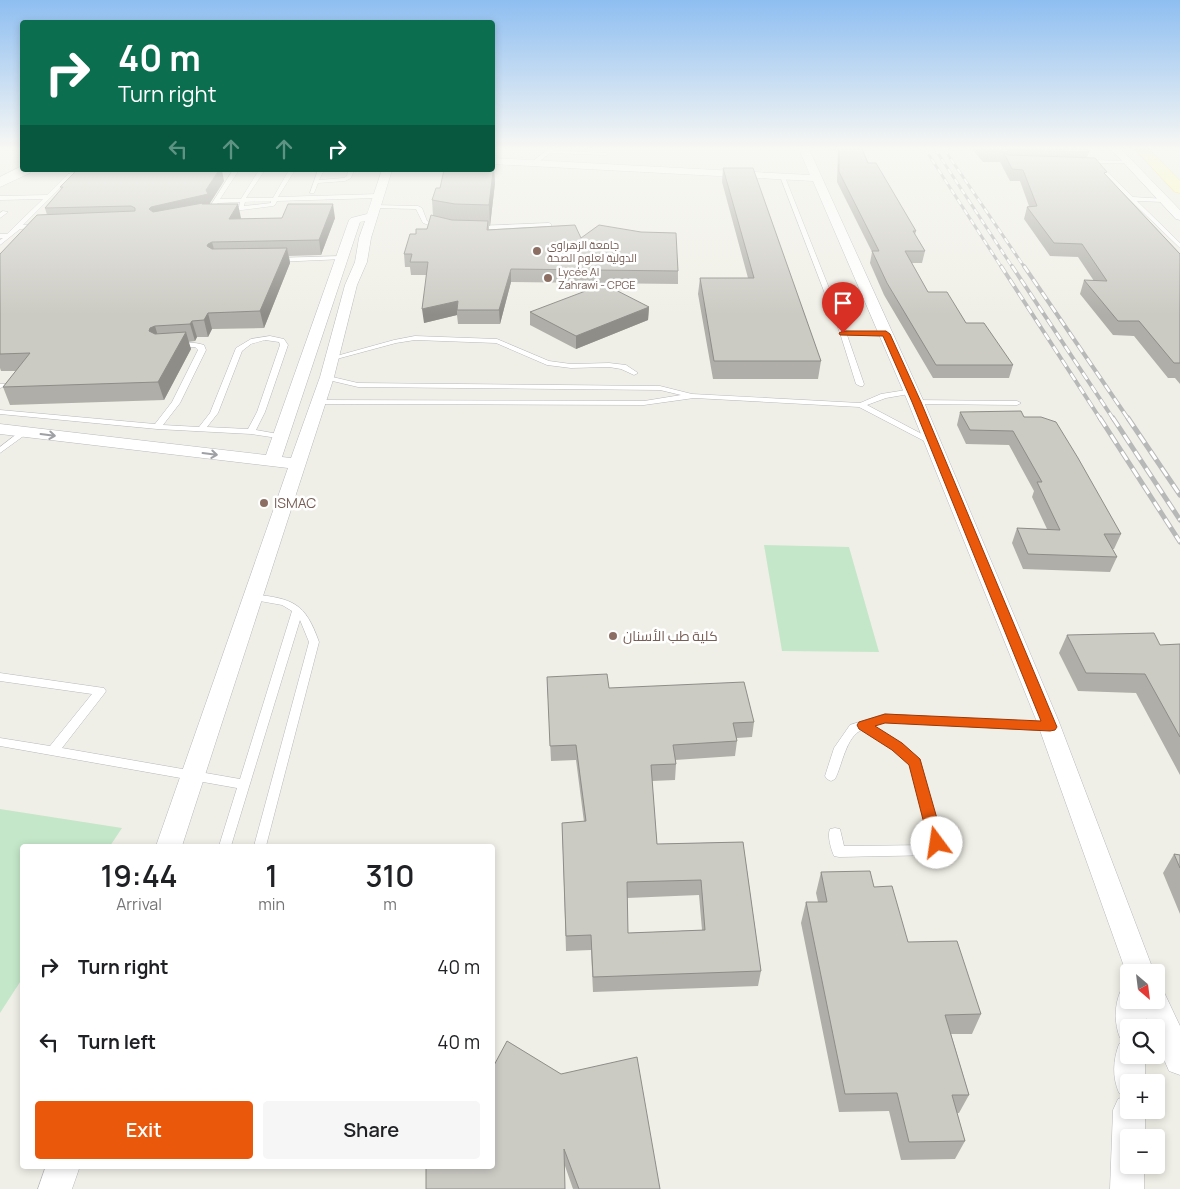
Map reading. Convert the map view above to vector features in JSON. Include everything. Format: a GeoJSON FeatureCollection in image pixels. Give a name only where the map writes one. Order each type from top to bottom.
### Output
{"type":"FeatureCollection","features":[{"type":"Feature","properties":{"kind":"street"},"geometry":{"type":"LineString","coordinates":[[828,204],[914,396],[1050,727],[1134,964]]}},
{"type":"Feature","properties":{"kind":"street"},"geometry":{"type":"LineString","coordinates":[[1168,204],[1180,217]]}},
{"type":"Feature","properties":{"kind":"street"},"geometry":{"type":"LineString","coordinates":[[272,461],[355,220],[375,205]]}},
{"type":"Feature","properties":{"kind":"street"},"geometry":{"type":"LineString","coordinates":[[170,844],[327,377],[351,285],[361,262],[365,238],[375,205]]}},
{"type":"Feature","properties":{"kind":"street"},"geometry":{"type":"LineString","coordinates":[[0,429],[298,464]]}},
{"type":"Feature","properties":{"kind":"street"},"geometry":{"type":"LineString","coordinates":[[1157,1009],[1180,1060]]}},
{"type":"Feature","properties":{"kind":"street"},"geometry":{"type":"LineString","coordinates":[[1128,1189],[1129,1119]]}},
{"type":"Feature","properties":{"kind":"street"},"geometry":{"type":"LineString","coordinates":[[55,1189],[62,1169]]}},
{"type":"Feature","properties":{"kind":"lane"},"geometry":{"type":"LineString","coordinates":[[0,244],[40,204]]}},
{"type":"Feature","properties":{"kind":"lane"},"geometry":{"type":"LineString","coordinates":[[214,212],[215,204]]}},
{"type":"Feature","properties":{"kind":"lane"},"geometry":{"type":"LineString","coordinates":[[239,209],[241,204]]}},
{"type":"Feature","properties":{"kind":"lane"},"geometry":{"type":"LineString","coordinates":[[222,211],[265,204]]}},
{"type":"Feature","properties":{"kind":"lane"},"geometry":{"type":"LineString","coordinates":[[358,204],[420,208],[425,222],[451,228]]}},
{"type":"Feature","properties":{"kind":"lane"},"geometry":{"type":"LineString","coordinates":[[792,204],[843,333],[860,384]]}},
{"type":"Feature","properties":{"kind":"lane"},"geometry":{"type":"LineString","coordinates":[[1138,204],[1180,246]]}},
{"type":"Feature","properties":{"kind":"lane"},"geometry":{"type":"LineString","coordinates":[[259,206],[261,215]]}},
{"type":"Feature","properties":{"kind":"lane"},"geometry":{"type":"LineString","coordinates":[[469,228],[549,225]]}},
{"type":"Feature","properties":{"kind":"lane"},"geometry":{"type":"LineString","coordinates":[[18,228],[47,227]]}},
{"type":"Feature","properties":{"kind":"lane"},"geometry":{"type":"LineString","coordinates":[[0,236],[9,236]]}},
{"type":"Feature","properties":{"kind":"lane"},"geometry":{"type":"LineString","coordinates":[[264,260],[342,258]]}},
{"type":"Feature","properties":{"kind":"lane"},"geometry":{"type":"LineString","coordinates":[[843,333],[886,334]]}},
{"type":"Feature","properties":{"kind":"lane"},"geometry":{"type":"LineString","coordinates":[[202,430],[214,413],[238,350],[258,339],[272,338],[282,340],[284,346],[261,412],[251,432]]}},
{"type":"Feature","properties":{"kind":"lane"},"geometry":{"type":"LineString","coordinates":[[332,358],[396,341],[415,338],[497,341],[547,363],[571,366],[609,365],[623,367],[634,373]]}},
{"type":"Feature","properties":{"kind":"lane"},"geometry":{"type":"LineString","coordinates":[[157,427],[176,403],[202,350],[202,347],[196,345],[169,346]]}},
{"type":"Feature","properties":{"kind":"lane"},"geometry":{"type":"LineString","coordinates":[[327,377],[358,385],[660,388],[694,396],[861,405],[933,442]]}},
{"type":"Feature","properties":{"kind":"lane"},"geometry":{"type":"LineString","coordinates":[[318,402],[644,403],[694,396]]}},
{"type":"Feature","properties":{"kind":"lane"},"geometry":{"type":"LineString","coordinates":[[861,405],[884,396],[914,396],[1017,403]]}},
{"type":"Feature","properties":{"kind":"lane"},"geometry":{"type":"LineString","coordinates":[[0,412],[157,427],[251,432],[280,437]]}},
{"type":"Feature","properties":{"kind":"lane"},"geometry":{"type":"LineString","coordinates":[[0,451],[25,432]]}},
{"type":"Feature","properties":{"kind":"lane"},"geometry":{"type":"LineString","coordinates":[[253,597],[286,602],[298,610],[308,622],[314,642],[261,844]]}},
{"type":"Feature","properties":{"kind":"lane"},"geometry":{"type":"LineString","coordinates":[[226,844],[298,610]]}},
{"type":"Feature","properties":{"kind":"lane"},"geometry":{"type":"LineString","coordinates":[[0,677],[100,691],[54,750]]}},
{"type":"Feature","properties":{"kind":"lane"},"geometry":{"type":"LineString","coordinates":[[831,776],[840,748],[854,728],[885,718],[1050,727]]}},
{"type":"Feature","properties":{"kind":"lane"},"geometry":{"type":"LineString","coordinates":[[836,833],[839,852],[938,850],[916,762],[897,746],[863,725]]}},
{"type":"Feature","properties":{"kind":"lane"},"geometry":{"type":"LineString","coordinates":[[0,742],[243,784]]}},
{"type":"Feature","properties":{"kind":"green space"},"geometry":{"type":"Polygon","coordinates":[[[764,545],[849,547],[879,652],[782,651],[764,545]]]}},
{"type":"Feature","properties":{"kind":"green space"},"geometry":{"type":"Polygon","coordinates":[[[0,809],[122,828],[111,844],[20,844],[20,982],[0,1013],[0,809]]]}},
{"type":"Feature","properties":{"kind":"building"},"geometry":{"type":"Polygon","coordinates":[[[48,204],[162,204],[151,207],[149,209],[153,212],[195,204],[238,204],[229,219],[282,218],[288,204],[333,204],[319,240],[212,242],[208,244],[207,246],[212,249],[287,248],[260,311],[208,313],[204,320],[192,321],[190,324],[150,328],[149,331],[155,334],[186,332],[158,382],[3,387],[30,353],[0,354],[0,254],[37,215],[135,211],[135,208],[131,206],[45,208],[48,204]]]}},
{"type":"Feature","properties":{"kind":"building"},"geometry":{"type":"Polygon","coordinates":[[[733,204],[766,204],[821,361],[714,361],[700,278],[754,278],[733,204]]]}},
{"type":"Feature","properties":{"kind":"building"},"geometry":{"type":"Polygon","coordinates":[[[855,204],[900,204],[925,251],[905,251],[928,292],[947,292],[966,323],[984,323],[1013,365],[936,365],[887,283],[872,251],[879,251],[855,204]]]}},
{"type":"Feature","properties":{"kind":"building"},"geometry":{"type":"Polygon","coordinates":[[[1036,204],[1134,204],[1180,254],[1180,363],[1174,363],[1139,321],[1118,321],[1084,280],[1107,281],[1082,244],[1054,243],[1027,207],[1037,206],[1036,204]]]}},
{"type":"Feature","properties":{"kind":"building"},"geometry":{"type":"Polygon","coordinates":[[[431,215],[452,220],[488,221],[487,230],[575,225],[581,238],[599,225],[641,232],[676,233],[678,271],[511,269],[499,310],[457,310],[458,301],[422,309],[428,262],[410,262],[412,254],[404,254],[410,234],[416,234],[416,229],[427,229],[431,215]]]}},
{"type":"Feature","properties":{"kind":"building"},"geometry":{"type":"Polygon","coordinates":[[[604,284],[649,307],[576,336],[530,312],[604,284]]]}},
{"type":"Feature","properties":{"kind":"building"},"geometry":{"type":"Polygon","coordinates":[[[1021,411],[1024,417],[1041,417],[1056,422],[1121,534],[1104,534],[1117,557],[1028,554],[1017,528],[1060,530],[1037,482],[1042,482],[1013,431],[970,430],[960,412],[1021,411]]]}},
{"type":"Feature","properties":{"kind":"building"},"geometry":{"type":"Polygon","coordinates":[[[1154,633],[1160,645],[1180,644],[1180,737],[1145,674],[1086,673],[1067,635],[1154,633]]]}},
{"type":"Feature","properties":{"kind":"building"},"geometry":{"type":"Polygon","coordinates":[[[607,674],[609,688],[744,682],[754,722],[733,723],[737,741],[673,745],[676,764],[651,765],[657,844],[743,842],[761,971],[593,977],[591,935],[566,936],[562,823],[586,821],[576,745],[550,746],[547,677],[607,674]],[[701,880],[627,882],[628,933],[705,930],[701,880]]]}},
{"type":"Feature","properties":{"kind":"building"},"geometry":{"type":"Polygon","coordinates":[[[1174,854],[1180,855],[1180,868],[1174,854]]]}},
{"type":"Feature","properties":{"kind":"building"},"geometry":{"type":"Polygon","coordinates":[[[870,871],[874,887],[892,886],[908,942],[957,941],[981,1014],[945,1015],[969,1095],[952,1095],[965,1141],[909,1142],[897,1093],[845,1094],[806,902],[827,902],[821,872],[870,871]]]}},
{"type":"Feature","properties":{"kind":"building"},"geometry":{"type":"Polygon","coordinates":[[[507,1041],[561,1074],[637,1057],[660,1189],[579,1189],[564,1149],[565,1189],[426,1189],[426,1169],[495,1169],[495,1063],[507,1041]]]}},
{"type":"Feature","properties":{"kind":"railway"},"geometry":{"type":"LineString","coordinates":[[961,204],[1002,268]]}},
{"type":"Feature","properties":{"kind":"railway"},"geometry":{"type":"LineString","coordinates":[[971,204],[1013,268]]}},
{"type":"Feature","properties":{"kind":"railway"},"geometry":{"type":"LineString","coordinates":[[982,204],[1025,268]]}},
{"type":"Feature","properties":{"kind":"railway"},"geometry":{"type":"LineString","coordinates":[[1001,266],[1101,420]]}},
{"type":"Feature","properties":{"kind":"railway"},"geometry":{"type":"LineString","coordinates":[[1012,266],[1114,420]]}},
{"type":"Feature","properties":{"kind":"railway"},"geometry":{"type":"LineString","coordinates":[[1024,266],[1129,420]]}},
{"type":"Feature","properties":{"kind":"railway"},"geometry":{"type":"LineString","coordinates":[[1100,418],[1180,542]]}},
{"type":"Feature","properties":{"kind":"railway"},"geometry":{"type":"LineString","coordinates":[[1113,418],[1180,520]]}},
{"type":"Feature","properties":{"kind":"railway"},"geometry":{"type":"LineString","coordinates":[[1128,418],[1180,495]]}},
{"type":"Feature","properties":{"kind":"place","name":"جامعة الزهراوي الدولية لعلوم الصحة"},"geometry":{"type":"Point","coordinates":[537,251]}},
{"type":"Feature","properties":{"kind":"place","name":"Lycée Al Zahrawi - CPGE"},"geometry":{"type":"Point","coordinates":[548,278]}},
{"type":"Feature","properties":{"kind":"place","name":"ISMAC"},"geometry":{"type":"Point","coordinates":[264,503]}},
{"type":"Feature","properties":{"kind":"place","name":"كلية طب الأسنان"},"geometry":{"type":"Point","coordinates":[613,636]}},
{"type":"Feature","properties":{"kind":"route"},"geometry":{"type":"LineString","coordinates":[[843,333],[886,334],[1050,727],[885,718],[863,725],[897,746],[916,762],[937,843]]}}]}
